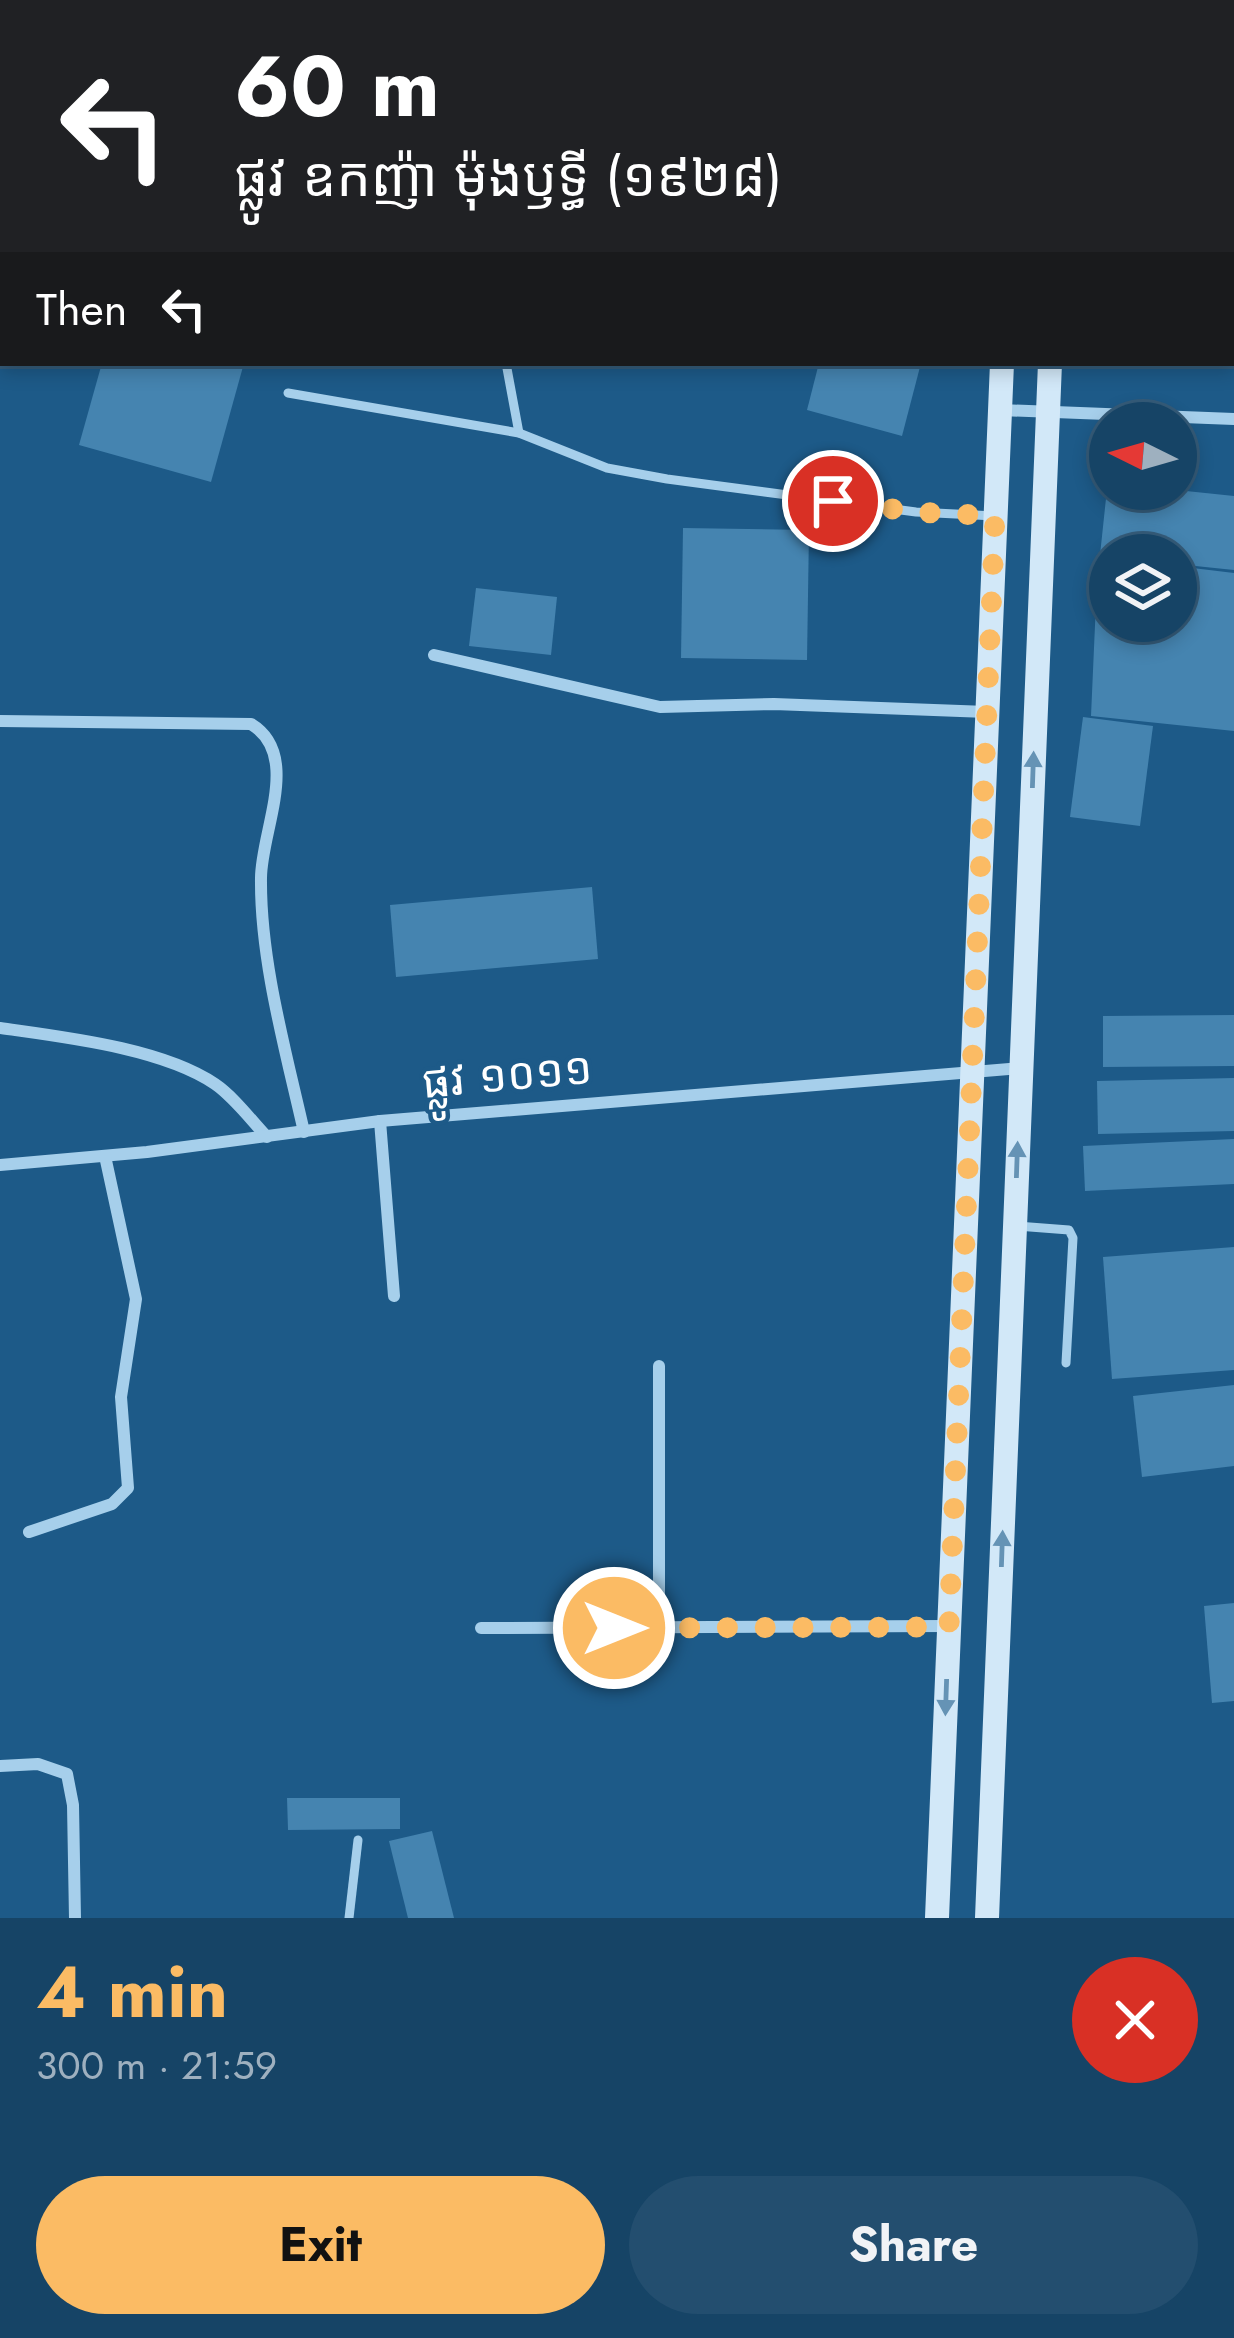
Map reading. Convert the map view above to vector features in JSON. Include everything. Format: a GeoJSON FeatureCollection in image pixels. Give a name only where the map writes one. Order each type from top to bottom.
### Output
{"type":"FeatureCollection","features":[{"type":"Feature","properties":{"kind":"main road"},"geometry":{"type":"LineString","coordinates":[[937,1918],[1002,366]]}},
{"type":"Feature","properties":{"kind":"main road"},"geometry":{"type":"LineString","coordinates":[[986,1918],[1050,366]]}},
{"type":"Feature","properties":{"kind":"street"},"geometry":{"type":"LineString","coordinates":[[1000,410],[1234,419]]}},
{"type":"Feature","properties":{"kind":"street"},"geometry":{"type":"LineString","coordinates":[[434,655],[659,706],[774,704],[987,712]]}},
{"type":"Feature","properties":{"kind":"street"},"geometry":{"type":"LineString","coordinates":[[0,721],[251,724],[271,743],[278,772],[260,876],[263,914],[304,1132]]}},
{"type":"Feature","properties":{"kind":"street"},"geometry":{"type":"LineString","coordinates":[[0,1028],[88,1041],[187,1069],[218,1086],[267,1137]]}},
{"type":"Feature","properties":{"kind":"street","name":"ផ្លូវ ១០១១"},"geometry":{"type":"LineString","coordinates":[[0,1165],[380,1121],[1022,1068]]}},
{"type":"Feature","properties":{"kind":"street"},"geometry":{"type":"LineString","coordinates":[[380,1121],[394,1296]]}},
{"type":"Feature","properties":{"kind":"street"},"geometry":{"type":"LineString","coordinates":[[29,1532],[112,1504],[128,1489],[121,1396],[136,1299],[105,1156]]}},
{"type":"Feature","properties":{"kind":"street"},"geometry":{"type":"LineString","coordinates":[[659,1366],[659,1627]]}},
{"type":"Feature","properties":{"kind":"street"},"geometry":{"type":"LineString","coordinates":[[481,1628],[949,1627]]}},
{"type":"Feature","properties":{"kind":"street"},"geometry":{"type":"LineString","coordinates":[[0,1766],[38,1764],[68,1774],[76,1918]]}},
{"type":"Feature","properties":{"kind":"lane"},"geometry":{"type":"LineString","coordinates":[[507,366],[519,433]]}},
{"type":"Feature","properties":{"kind":"lane"},"geometry":{"type":"LineString","coordinates":[[288,393],[519,433],[608,468],[667,479],[916,512],[995,516]]}},
{"type":"Feature","properties":{"kind":"lane"},"geometry":{"type":"LineString","coordinates":[[1015,1226],[1060,1228],[1069,1230],[1073,1238],[1066,1363]]}},
{"type":"Feature","properties":{"kind":"lane"},"geometry":{"type":"LineString","coordinates":[[350,1918],[358,1840]]}},
{"type":"Feature","properties":{"kind":"building"},"geometry":{"type":"Polygon","coordinates":[[[101,366],[243,366],[211,482],[79,445],[101,366]]]}},
{"type":"Feature","properties":{"kind":"building"},"geometry":{"type":"Polygon","coordinates":[[[818,366],[920,366],[902,436],[807,410],[818,366]]]}},
{"type":"Feature","properties":{"kind":"building"},"geometry":{"type":"Polygon","coordinates":[[[1197,492],[1234,496],[1234,570],[1197,566],[1197,534],[1102,534],[1105,510],[1197,510],[1197,492]]]}},
{"type":"Feature","properties":{"kind":"building"},"geometry":{"type":"Polygon","coordinates":[[[683,528],[809,530],[807,660],[681,658],[683,528]]]}},
{"type":"Feature","properties":{"kind":"building"},"geometry":{"type":"Polygon","coordinates":[[[1197,569],[1234,573],[1234,731],[1091,716],[1094,642],[1197,642],[1197,569]]]}},
{"type":"Feature","properties":{"kind":"building"},"geometry":{"type":"Polygon","coordinates":[[[476,588],[557,597],[551,655],[469,646],[476,588]]]}},
{"type":"Feature","properties":{"kind":"building"},"geometry":{"type":"Polygon","coordinates":[[[1083,717],[1153,726],[1140,826],[1070,817],[1083,717]]]}},
{"type":"Feature","properties":{"kind":"building"},"geometry":{"type":"Polygon","coordinates":[[[592,887],[598,959],[396,977],[390,905],[592,887]]]}},
{"type":"Feature","properties":{"kind":"building"},"geometry":{"type":"Polygon","coordinates":[[[1234,1015],[1234,1066],[1103,1067],[1103,1016],[1234,1015]]]}},
{"type":"Feature","properties":{"kind":"building"},"geometry":{"type":"Polygon","coordinates":[[[1234,1078],[1234,1131],[1098,1134],[1097,1081],[1234,1078]]]}},
{"type":"Feature","properties":{"kind":"building"},"geometry":{"type":"Polygon","coordinates":[[[1234,1139],[1234,1184],[1085,1191],[1083,1146],[1234,1139]]]}},
{"type":"Feature","properties":{"kind":"building"},"geometry":{"type":"Polygon","coordinates":[[[1234,1247],[1234,1370],[1112,1379],[1103,1257],[1234,1247]]]}},
{"type":"Feature","properties":{"kind":"building"},"geometry":{"type":"Polygon","coordinates":[[[1234,1385],[1234,1466],[1142,1477],[1133,1396],[1234,1385]]]}},
{"type":"Feature","properties":{"kind":"building"},"geometry":{"type":"Polygon","coordinates":[[[1234,1603],[1234,1701],[1212,1703],[1204,1606],[1234,1603]]]}},
{"type":"Feature","properties":{"kind":"building"},"geometry":{"type":"Polygon","coordinates":[[[287,1798],[400,1798],[400,1829],[288,1830],[287,1798]]]}},
{"type":"Feature","properties":{"kind":"building"},"geometry":{"type":"Polygon","coordinates":[[[432,1831],[454,1918],[408,1918],[389,1841],[432,1831]]]}},
{"type":"Feature","properties":{"kind":"route"},"geometry":{"type":"LineString","coordinates":[[614,1628],[949,1627],[995,516],[833,501]]}}]}
